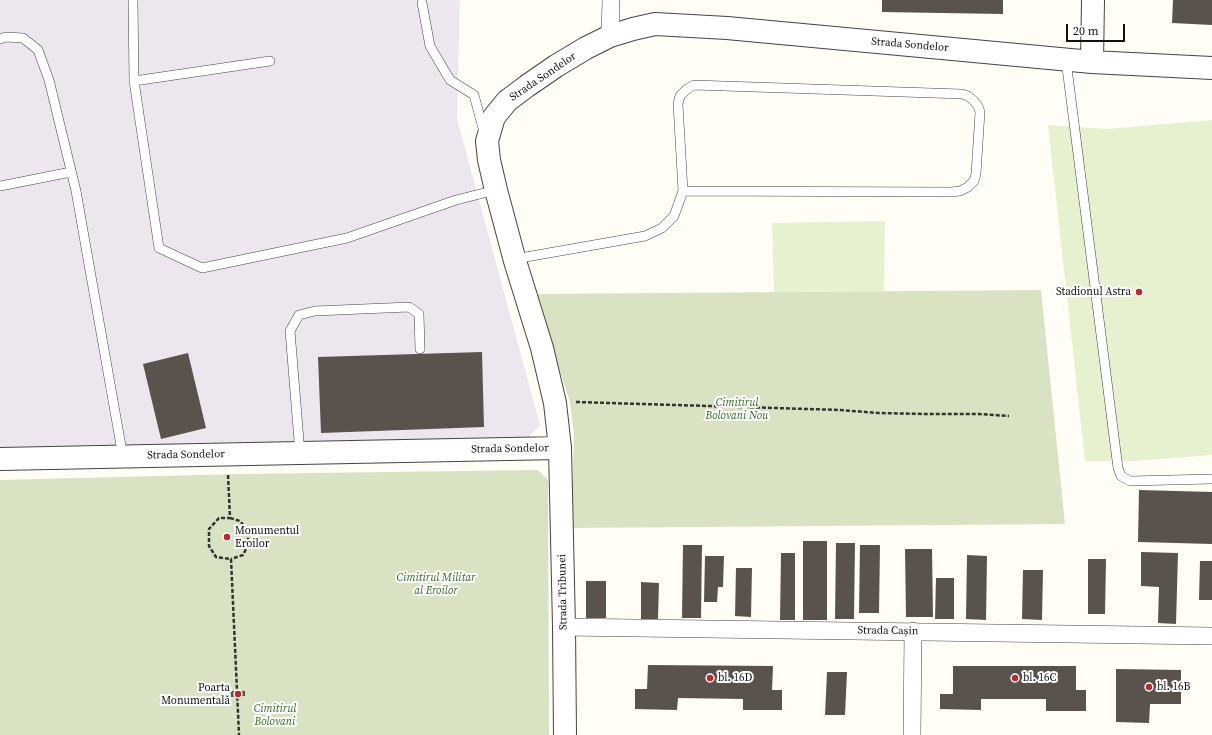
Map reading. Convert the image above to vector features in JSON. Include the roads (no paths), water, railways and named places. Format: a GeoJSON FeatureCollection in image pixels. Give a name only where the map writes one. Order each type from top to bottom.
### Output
{"type":"FeatureCollection","features":[{"type":"Feature","properties":{"kind":"street"},"geometry":{"type":"LineString","coordinates":[[610,36],[611,0]]}},
{"type":"Feature","properties":{"kind":"street"},"geometry":{"type":"LineString","coordinates":[[1092,62],[1093,0]]}},
{"type":"Feature","properties":{"kind":"street","name":"Strada Sondelor"},"geometry":{"type":"LineString","coordinates":[[0,459],[560,448],[555,403],[542,348],[514,261],[489,160],[487,141],[494,117],[507,101],[556,66],[610,36],[655,24],[720,27],[1066,60],[1212,68]]}},
{"type":"Feature","properties":{"kind":"street","name":"Strada Tribunei"},"geometry":{"type":"LineString","coordinates":[[560,448],[565,735]]}},
{"type":"Feature","properties":{"kind":"street","name":"Strada Cașin"},"geometry":{"type":"LineString","coordinates":[[564,627],[1212,636]]}},
{"type":"Feature","properties":{"kind":"street"},"geometry":{"type":"LineString","coordinates":[[912,735],[913,631]]}},
{"type":"Feature","properties":{"kind":"lane"},"geometry":{"type":"LineString","coordinates":[[133,0],[134,81],[159,248],[202,268],[347,238],[456,200],[496,190]]}},
{"type":"Feature","properties":{"kind":"lane"},"geometry":{"type":"LineString","coordinates":[[422,3],[430,46],[450,80],[474,95],[487,141]]}},
{"type":"Feature","properties":{"kind":"lane"},"geometry":{"type":"LineString","coordinates":[[0,39],[6,37],[23,38],[38,50],[49,80],[76,191],[123,457]]}},
{"type":"Feature","properties":{"kind":"lane"},"geometry":{"type":"LineString","coordinates":[[1066,60],[1118,468],[1121,476],[1130,481],[1212,479]]}},
{"type":"Feature","properties":{"kind":"lane"},"geometry":{"type":"LineString","coordinates":[[134,81],[270,61]]}},
{"type":"Feature","properties":{"kind":"lane"},"geometry":{"type":"LineString","coordinates":[[514,261],[526,257],[645,236],[662,228],[674,216],[683,191],[678,104],[680,96],[687,88],[694,85],[962,94],[974,100],[980,112],[976,174],[974,181],[968,187],[960,190],[951,192],[683,191]]}},
{"type":"Feature","properties":{"kind":"lane"},"geometry":{"type":"LineString","coordinates":[[0,186],[71,172]]}},
{"type":"Feature","properties":{"kind":"lane"},"geometry":{"type":"LineString","coordinates":[[300,453],[290,331],[298,316],[315,311],[409,308],[419,314],[420,349]]}},
{"type":"Feature","properties":{"kind":"place","name":"Stadionul Astra"},"geometry":{"type":"Point","coordinates":[1139,292]}},
{"type":"Feature","properties":{"kind":"place","name":"Monumentul Eroilor"},"geometry":{"type":"Point","coordinates":[227,537]}},
{"type":"Feature","properties":{"kind":"place","name":"bl. 16D"},"geometry":{"type":"Point","coordinates":[710,678]}},
{"type":"Feature","properties":{"kind":"place","name":"bl. 16C"},"geometry":{"type":"Point","coordinates":[1015,678]}},
{"type":"Feature","properties":{"kind":"place","name":"bl. 16B"},"geometry":{"type":"Point","coordinates":[1149,687]}},
{"type":"Feature","properties":{"kind":"place","name":"Poarta Monumentală"},"geometry":{"type":"Point","coordinates":[238,694]}},
{"type":"Feature","properties":{"kind":"park label","name":"Cimitirul Bolovani Nou"},"geometry":{"type":"Point","coordinates":[737,409]}},
{"type":"Feature","properties":{"kind":"park label","name":"Cimitirul Militar al Eroilor"},"geometry":{"type":"Point","coordinates":[436,584]}},
{"type":"Feature","properties":{"kind":"park label","name":"Cimitirul Bolovani"},"geometry":{"type":"Point","coordinates":[275,715]}}]}
